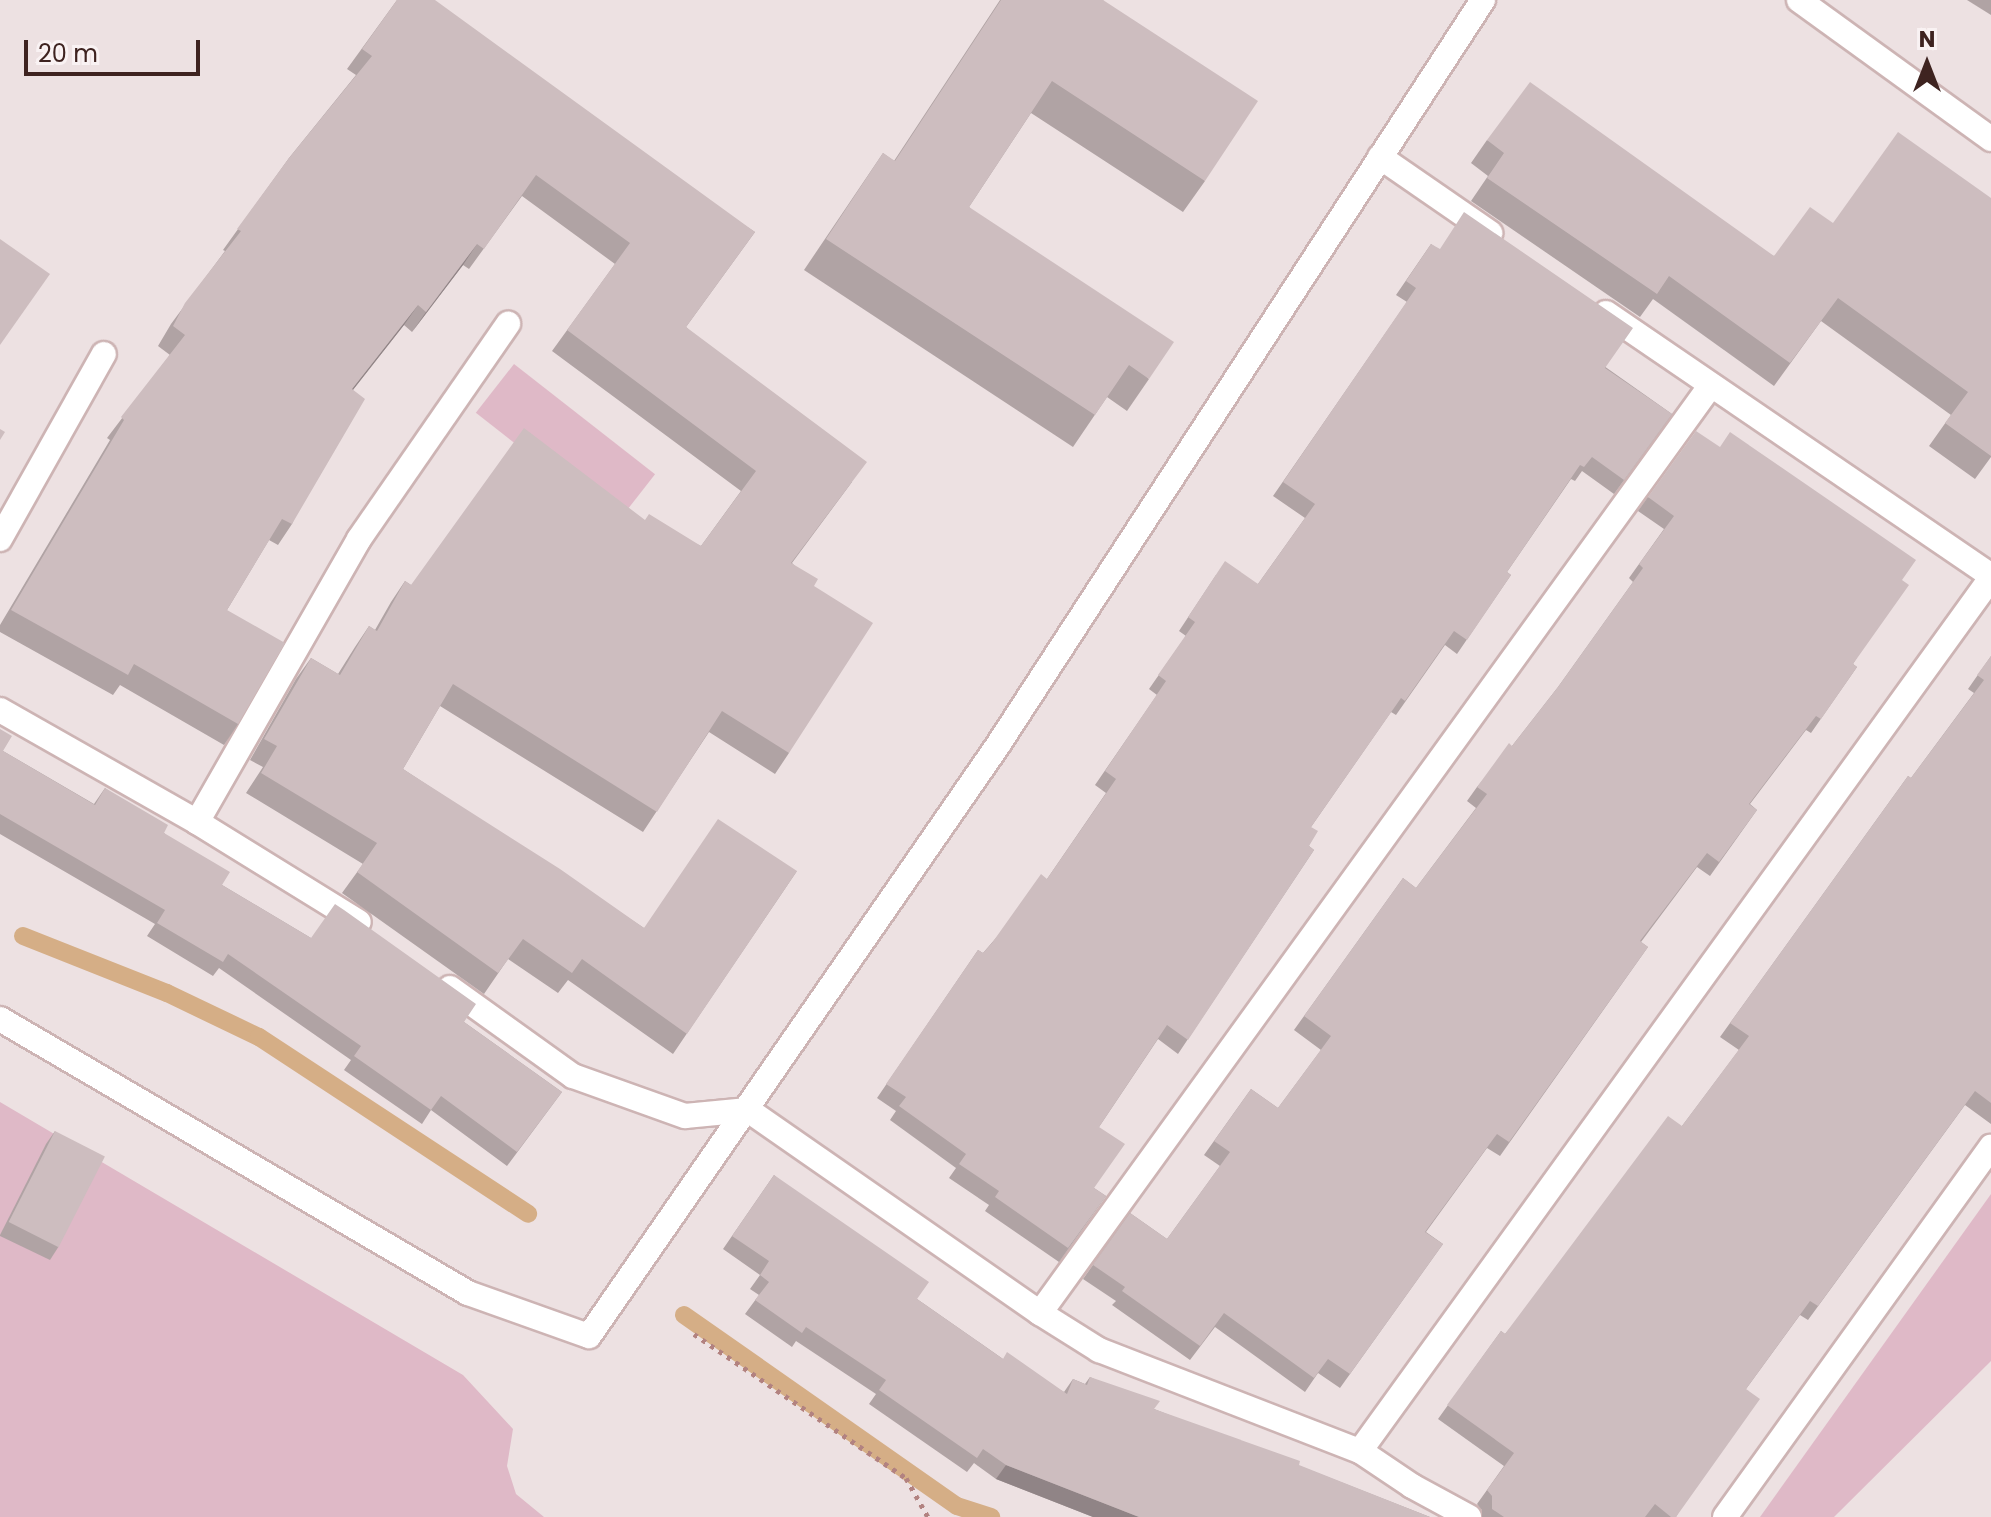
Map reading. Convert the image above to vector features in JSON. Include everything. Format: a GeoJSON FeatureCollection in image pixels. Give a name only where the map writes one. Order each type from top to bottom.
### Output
{"type":"FeatureCollection","features":[{"type":"Feature","properties":{"kind":"street"},"geometry":{"type":"LineString","coordinates":[[0,1019],[468,1293],[589,1336],[998,745],[1483,0]]}},
{"type":"Feature","properties":{"kind":"street"},"geometry":{"type":"LineString","coordinates":[[1799,0],[1991,139]]}},
{"type":"Feature","properties":{"kind":"street"},"geometry":{"type":"LineString","coordinates":[[1380,157],[1508,245]]}},
{"type":"Feature","properties":{"kind":"street"},"geometry":{"type":"LineString","coordinates":[[1360,1451],[1991,577],[1584,297]]}},
{"type":"Feature","properties":{"kind":"street"},"geometry":{"type":"LineString","coordinates":[[197,822],[359,539],[508,324]]}},
{"type":"Feature","properties":{"kind":"street"},"geometry":{"type":"LineString","coordinates":[[0,539],[104,354]]}},
{"type":"Feature","properties":{"kind":"street"},"geometry":{"type":"LineString","coordinates":[[1040,1313],[1711,385]]}},
{"type":"Feature","properties":{"kind":"street"},"geometry":{"type":"LineString","coordinates":[[0,710],[197,822],[381,938]]}},
{"type":"Feature","properties":{"kind":"street"},"geometry":{"type":"LineString","coordinates":[[432,975],[573,1076],[685,1116],[748,1110],[1040,1313],[1099,1350],[1360,1451],[1412,1486],[1469,1517]]}},
{"type":"Feature","properties":{"kind":"street"},"geometry":{"type":"LineString","coordinates":[[1725,1517],[1991,1147]]}},
{"type":"Feature","properties":{"kind":"path"},"geometry":{"type":"LineString","coordinates":[[694,1334],[906,1478],[928,1517]]}},
{"type":"Feature","properties":{"kind":"shaded area"},"geometry":{"type":"Polygon","coordinates":[[[514,364],[655,474],[617,523],[476,413],[514,364]]]}},
{"type":"Feature","properties":{"kind":"shaded area"},"geometry":{"type":"Polygon","coordinates":[[[0,1102],[463,1375],[513,1429],[507,1466],[516,1494],[544,1517],[0,1517],[0,1102]]]}},
{"type":"Feature","properties":{"kind":"shaded area"},"geometry":{"type":"Polygon","coordinates":[[[1991,1194],[1991,1361],[1834,1517],[1760,1517],[1991,1194]]]}},
{"type":"Feature","properties":{"kind":"building"},"geometry":{"type":"Polygon","coordinates":[[[397,0],[435,0],[755,232],[686,327],[867,462],[791,563],[818,579],[814,586],[873,623],[789,753],[722,711],[657,812],[453,684],[403,769],[560,869],[644,928],[718,819],[797,871],[687,1034],[582,959],[572,973],[523,939],[498,973],[357,872],[377,843],[261,773],[277,746],[264,739],[311,658],[340,675],[369,626],[377,631],[405,581],[411,585],[524,428],[645,520],[649,514],[701,546],[756,471],[567,330],[630,243],[536,175],[484,249],[477,244],[426,312],[418,305],[352,389],[365,399],[292,524],[282,519],[227,610],[285,643],[238,724],[134,664],[128,675],[11,610],[124,420],[121,417],[185,335],[173,326],[185,303],[241,231],[237,229],[289,158],[372,56],[362,49],[397,0]]]}},
{"type":"Feature","properties":{"kind":"building"},"geometry":{"type":"Polygon","coordinates":[[[1001,0],[1103,0],[1258,101],[1205,181],[1052,81],[969,207],[1174,342],[1149,379],[1129,365],[1095,415],[826,239],[883,153],[895,161],[1001,0]]]}},
{"type":"Feature","properties":{"kind":"building"},"geometry":{"type":"Polygon","coordinates":[[[1530,82],[1774,256],[1810,207],[1833,223],[1898,132],[1991,198],[1991,456],[1945,423],[1968,392],[1838,298],[1790,363],[1669,276],[1657,294],[1487,178],[1504,153],[1487,140],[1530,82]]]}},
{"type":"Feature","properties":{"kind":"building"},"geometry":{"type":"Polygon","coordinates":[[[1464,212],[1633,328],[1605,368],[1672,414],[1624,480],[1592,457],[1584,467],[1580,465],[1507,572],[1511,575],[1467,640],[1454,631],[1405,701],[1401,698],[1311,827],[1318,831],[1309,846],[1314,850],[1188,1040],[1167,1025],[1099,1127],[1125,1144],[1094,1188],[1106,1196],[1068,1248],[995,1197],[999,1191],[959,1164],[966,1154],[899,1106],[906,1097],[886,1084],[978,950],[983,953],[992,943],[1041,874],[1047,879],[1116,779],[1105,771],[1166,681],[1158,675],[1195,622],[1188,617],[1225,561],[1258,584],[1315,504],[1283,482],[1416,288],[1406,281],[1431,244],[1440,249],[1464,212]]]}},
{"type":"Feature","properties":{"kind":"building"},"geometry":{"type":"Polygon","coordinates":[[[0,239],[50,274],[0,345],[0,239]]]}},
{"type":"Feature","properties":{"kind":"building"},"geometry":{"type":"Polygon","coordinates":[[[1696,431],[1720,447],[1730,432],[1916,560],[1902,580],[1909,585],[1853,664],[1857,667],[1821,719],[1816,716],[1749,804],[1757,810],[1719,862],[1707,853],[1640,941],[1648,947],[1509,1142],[1497,1134],[1425,1232],[1443,1244],[1350,1374],[1328,1359],[1314,1378],[1224,1313],[1200,1346],[1122,1291],[1125,1287],[1093,1265],[1130,1213],[1167,1239],[1230,1152],[1214,1141],[1251,1089],[1278,1108],[1331,1036],[1304,1016],[1403,878],[1416,888],[1487,794],[1477,787],[1509,743],[1512,746],[1558,687],[1643,568],[1639,564],[1674,516],[1648,497],[1696,431]]]}},
{"type":"Feature","properties":{"kind":"building"},"geometry":{"type":"Polygon","coordinates":[[[1991,656],[1991,1103],[1975,1091],[1818,1306],[1810,1301],[1746,1389],[1760,1399],[1676,1517],[1671,1517],[1655,1504],[1645,1517],[1504,1517],[1492,1509],[1492,1496],[1487,1490],[1514,1453],[1447,1405],[1501,1331],[1505,1334],[1668,1116],[1682,1126],[1749,1036],[1730,1023],[1908,776],[1911,778],[1984,680],[1977,675],[1991,656]]]}},
{"type":"Feature","properties":{"kind":"building"},"geometry":{"type":"Polygon","coordinates":[[[0,729],[12,736],[3,751],[95,805],[105,788],[168,825],[164,833],[230,872],[222,885],[311,938],[335,904],[476,1004],[464,1022],[562,1092],[517,1152],[441,1096],[431,1110],[354,1056],[361,1046],[228,954],[223,962],[157,923],[165,910],[0,814],[0,729]]]}},
{"type":"Feature","properties":{"kind":"building"},"geometry":{"type":"Polygon","coordinates":[[[55,1131],[105,1156],[59,1247],[9,1222],[55,1131]]]}},
{"type":"Feature","properties":{"kind":"building"},"geometry":{"type":"Polygon","coordinates":[[[774,1175],[929,1282],[917,1299],[1003,1359],[1007,1352],[1067,1394],[1073,1379],[1087,1385],[1090,1377],[1160,1401],[1154,1409],[1300,1461],[1299,1465],[1430,1517],[1139,1517],[1006,1465],[983,1449],[977,1458],[879,1390],[886,1380],[806,1327],[802,1333],[755,1300],[769,1282],[760,1275],[769,1261],[732,1236],[774,1175]]]}},
{"type":"Feature","properties":{"kind":"waterway"},"geometry":{"type":"LineString","coordinates":[[23,936],[167,993],[259,1037],[528,1214]]}},
{"type":"Feature","properties":{"kind":"waterway"},"geometry":{"type":"LineString","coordinates":[[684,1315],[957,1506],[991,1517]]}}]}
